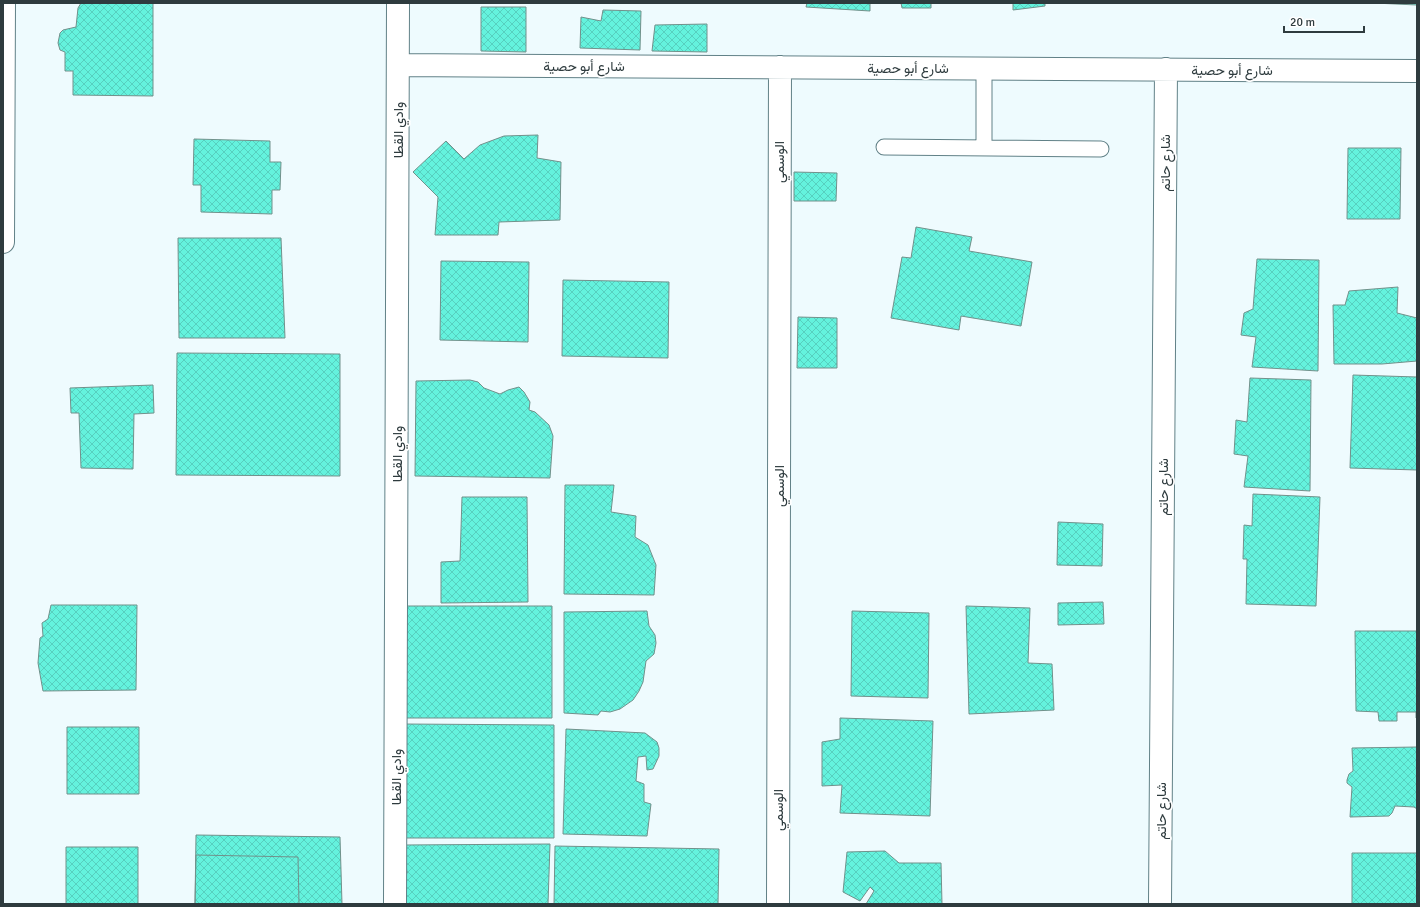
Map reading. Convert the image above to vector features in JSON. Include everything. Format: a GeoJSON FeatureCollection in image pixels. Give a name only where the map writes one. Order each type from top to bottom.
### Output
{"type":"FeatureCollection","features":[{"type":"Feature","properties":{"kind":"street"},"geometry":{"type":"LineString","coordinates":[[3,242],[4,3]]}},
{"type":"Feature","properties":{"kind":"street","name":"وادي القطا"},"geometry":{"type":"LineString","coordinates":[[396,904],[398,3]]}},
{"type":"Feature","properties":{"kind":"street","name":"شارع أبو حصية"},"geometry":{"type":"LineString","coordinates":[[398,65],[1417,71]]}},
{"type":"Feature","properties":{"kind":"street","name":"الوسمي"},"geometry":{"type":"LineString","coordinates":[[778,904],[780,67]]}},
{"type":"Feature","properties":{"kind":"street","name":"شارع حاتم"},"geometry":{"type":"LineString","coordinates":[[1160,904],[1166,69]]}},
{"type":"Feature","properties":{"kind":"lane"},"geometry":{"type":"LineString","coordinates":[[984,68],[984,148]]}},
{"type":"Feature","properties":{"kind":"lane"},"geometry":{"type":"LineString","coordinates":[[884,147],[1101,149]]}},
{"type":"Feature","properties":{"kind":"building"},"geometry":{"type":"Polygon","coordinates":[[[81,3],[153,3],[153,96],[73,95],[73,71],[65,71],[65,52],[60,50],[58,43],[60,33],[63,30],[76,27],[78,8],[81,3]]]}},
{"type":"Feature","properties":{"kind":"building"},"geometry":{"type":"Polygon","coordinates":[[[807,3],[870,3],[870,11],[806,7],[807,3]]]}},
{"type":"Feature","properties":{"kind":"building"},"geometry":{"type":"Polygon","coordinates":[[[901,3],[931,3],[931,8],[902,8],[901,3]]]}},
{"type":"Feature","properties":{"kind":"building"},"geometry":{"type":"Polygon","coordinates":[[[1013,3],[1045,3],[1045,6],[1013,10],[1013,3]]]}},
{"type":"Feature","properties":{"kind":"building"},"geometry":{"type":"Polygon","coordinates":[[[1374,3],[1417,3],[1417,5],[1374,3]]]}},
{"type":"Feature","properties":{"kind":"building"},"geometry":{"type":"Polygon","coordinates":[[[481,7],[526,7],[526,52],[481,51],[481,7]]]}},
{"type":"Feature","properties":{"kind":"building"},"geometry":{"type":"Polygon","coordinates":[[[603,10],[641,11],[640,50],[580,48],[581,17],[601,21],[603,10]]]}},
{"type":"Feature","properties":{"kind":"building"},"geometry":{"type":"Polygon","coordinates":[[[707,24],[707,52],[652,51],[655,25],[707,24]]]}},
{"type":"Feature","properties":{"kind":"building"},"geometry":{"type":"Polygon","coordinates":[[[538,135],[537,158],[561,162],[560,220],[499,222],[498,235],[435,235],[438,197],[413,172],[446,141],[464,159],[480,145],[504,136],[538,135]]]}},
{"type":"Feature","properties":{"kind":"building"},"geometry":{"type":"Polygon","coordinates":[[[194,139],[270,141],[270,162],[281,162],[280,190],[272,190],[272,214],[201,212],[201,185],[193,185],[194,139]]]}},
{"type":"Feature","properties":{"kind":"building"},"geometry":{"type":"Polygon","coordinates":[[[1348,148],[1401,148],[1400,219],[1347,219],[1348,148]]]}},
{"type":"Feature","properties":{"kind":"building"},"geometry":{"type":"Polygon","coordinates":[[[794,172],[837,173],[836,201],[794,201],[794,172]]]}},
{"type":"Feature","properties":{"kind":"building"},"geometry":{"type":"Polygon","coordinates":[[[916,227],[972,237],[969,251],[1032,262],[1021,326],[961,316],[959,330],[891,318],[902,257],[911,258],[916,227]]]}},
{"type":"Feature","properties":{"kind":"building"},"geometry":{"type":"Polygon","coordinates":[[[178,238],[281,238],[285,338],[179,338],[178,238]]]}},
{"type":"Feature","properties":{"kind":"building"},"geometry":{"type":"Polygon","coordinates":[[[1257,259],[1319,260],[1318,371],[1252,367],[1256,337],[1241,335],[1244,313],[1253,309],[1257,259]]]}},
{"type":"Feature","properties":{"kind":"building"},"geometry":{"type":"Polygon","coordinates":[[[441,261],[529,262],[528,342],[440,340],[441,261]]]}},
{"type":"Feature","properties":{"kind":"building"},"geometry":{"type":"Polygon","coordinates":[[[563,280],[669,282],[668,358],[562,356],[563,280]]]}},
{"type":"Feature","properties":{"kind":"building"},"geometry":{"type":"Polygon","coordinates":[[[1398,287],[1397,313],[1417,318],[1417,361],[1382,364],[1334,364],[1333,305],[1345,305],[1349,291],[1398,287]]]}},
{"type":"Feature","properties":{"kind":"building"},"geometry":{"type":"Polygon","coordinates":[[[798,317],[837,318],[837,368],[797,368],[798,317]]]}},
{"type":"Feature","properties":{"kind":"building"},"geometry":{"type":"Polygon","coordinates":[[[177,353],[340,354],[340,476],[176,475],[177,353]]]}},
{"type":"Feature","properties":{"kind":"building"},"geometry":{"type":"Polygon","coordinates":[[[1353,375],[1417,377],[1417,470],[1350,468],[1353,375]]]}},
{"type":"Feature","properties":{"kind":"building"},"geometry":{"type":"Polygon","coordinates":[[[1250,378],[1311,380],[1310,491],[1244,487],[1248,456],[1234,454],[1236,420],[1247,422],[1250,378]]]}},
{"type":"Feature","properties":{"kind":"building"},"geometry":{"type":"Polygon","coordinates":[[[470,380],[478,382],[484,388],[500,394],[519,387],[524,392],[530,402],[529,410],[535,412],[549,425],[553,436],[550,478],[415,476],[416,381],[470,380]]]}},
{"type":"Feature","properties":{"kind":"building"},"geometry":{"type":"Polygon","coordinates":[[[153,385],[154,413],[134,414],[133,469],[81,468],[79,413],[71,413],[70,388],[153,385]]]}},
{"type":"Feature","properties":{"kind":"building"},"geometry":{"type":"Polygon","coordinates":[[[565,485],[614,485],[611,512],[636,516],[635,537],[648,545],[656,565],[654,595],[564,594],[565,485]]]}},
{"type":"Feature","properties":{"kind":"building"},"geometry":{"type":"Polygon","coordinates":[[[1253,494],[1320,497],[1316,606],[1246,604],[1247,559],[1243,559],[1244,525],[1252,526],[1253,494]]]}},
{"type":"Feature","properties":{"kind":"building"},"geometry":{"type":"Polygon","coordinates":[[[462,497],[527,497],[528,602],[441,603],[441,562],[460,561],[462,497]]]}},
{"type":"Feature","properties":{"kind":"building"},"geometry":{"type":"Polygon","coordinates":[[[1058,522],[1103,524],[1102,566],[1057,565],[1058,522]]]}},
{"type":"Feature","properties":{"kind":"building"},"geometry":{"type":"Polygon","coordinates":[[[1103,602],[1104,624],[1058,625],[1058,603],[1103,602]]]}},
{"type":"Feature","properties":{"kind":"building"},"geometry":{"type":"Polygon","coordinates":[[[51,605],[137,605],[136,690],[43,691],[38,663],[40,638],[43,636],[42,623],[48,619],[51,605]]]}},
{"type":"Feature","properties":{"kind":"building"},"geometry":{"type":"Polygon","coordinates":[[[399,606],[552,606],[552,718],[399,718],[399,606]]]}},
{"type":"Feature","properties":{"kind":"building"},"geometry":{"type":"Polygon","coordinates":[[[966,606],[1030,608],[1028,663],[1052,664],[1054,710],[969,714],[966,606]]]}},
{"type":"Feature","properties":{"kind":"building"},"geometry":{"type":"Polygon","coordinates":[[[647,611],[649,626],[655,635],[656,643],[654,654],[646,661],[643,682],[633,700],[620,709],[610,712],[601,711],[598,715],[564,713],[564,612],[647,611]]]}},
{"type":"Feature","properties":{"kind":"building"},"geometry":{"type":"Polygon","coordinates":[[[852,611],[929,613],[928,698],[851,696],[852,611]]]}},
{"type":"Feature","properties":{"kind":"building"},"geometry":{"type":"Polygon","coordinates":[[[1355,631],[1417,631],[1417,718],[1416,712],[1397,712],[1397,721],[1379,721],[1378,712],[1356,711],[1355,631]]]}},
{"type":"Feature","properties":{"kind":"building"},"geometry":{"type":"Polygon","coordinates":[[[840,718],[933,721],[930,816],[840,813],[842,785],[822,786],[822,742],[840,739],[840,718]]]}},
{"type":"Feature","properties":{"kind":"building"},"geometry":{"type":"Polygon","coordinates":[[[404,724],[554,725],[554,838],[404,838],[404,724]]]}},
{"type":"Feature","properties":{"kind":"building"},"geometry":{"type":"Polygon","coordinates":[[[67,727],[139,727],[139,794],[67,794],[67,727]]]}},
{"type":"Feature","properties":{"kind":"building"},"geometry":{"type":"Polygon","coordinates":[[[566,729],[645,733],[657,742],[659,756],[653,769],[647,770],[646,756],[638,757],[636,781],[644,784],[644,802],[651,804],[647,836],[563,834],[566,729]]]}},
{"type":"Feature","properties":{"kind":"building"},"geometry":{"type":"Polygon","coordinates":[[[1417,747],[1417,809],[1414,807],[1395,806],[1389,816],[1350,817],[1352,787],[1347,783],[1347,780],[1349,774],[1353,771],[1352,748],[1417,747]]]}},
{"type":"Feature","properties":{"kind":"building"},"geometry":{"type":"Polygon","coordinates":[[[196,835],[340,837],[342,904],[195,904],[196,835]]]}},
{"type":"Feature","properties":{"kind":"building"},"geometry":{"type":"Polygon","coordinates":[[[550,844],[548,904],[407,904],[397,897],[401,884],[407,873],[404,845],[550,844]]]}},
{"type":"Feature","properties":{"kind":"building"},"geometry":{"type":"Polygon","coordinates":[[[555,846],[719,849],[718,904],[554,904],[555,846]]]}},
{"type":"Feature","properties":{"kind":"building"},"geometry":{"type":"Polygon","coordinates":[[[66,847],[138,847],[138,904],[66,904],[66,847]]]}},
{"type":"Feature","properties":{"kind":"building"},"geometry":{"type":"Polygon","coordinates":[[[885,851],[899,863],[941,863],[942,904],[866,904],[874,891],[870,887],[860,901],[843,892],[847,852],[885,851]]]}},
{"type":"Feature","properties":{"kind":"building"},"geometry":{"type":"Polygon","coordinates":[[[1352,853],[1417,853],[1417,904],[1352,904],[1352,853]]]}},
{"type":"Feature","properties":{"kind":"building"},"geometry":{"type":"Polygon","coordinates":[[[196,855],[298,857],[299,904],[195,904],[196,855]]]}}]}
